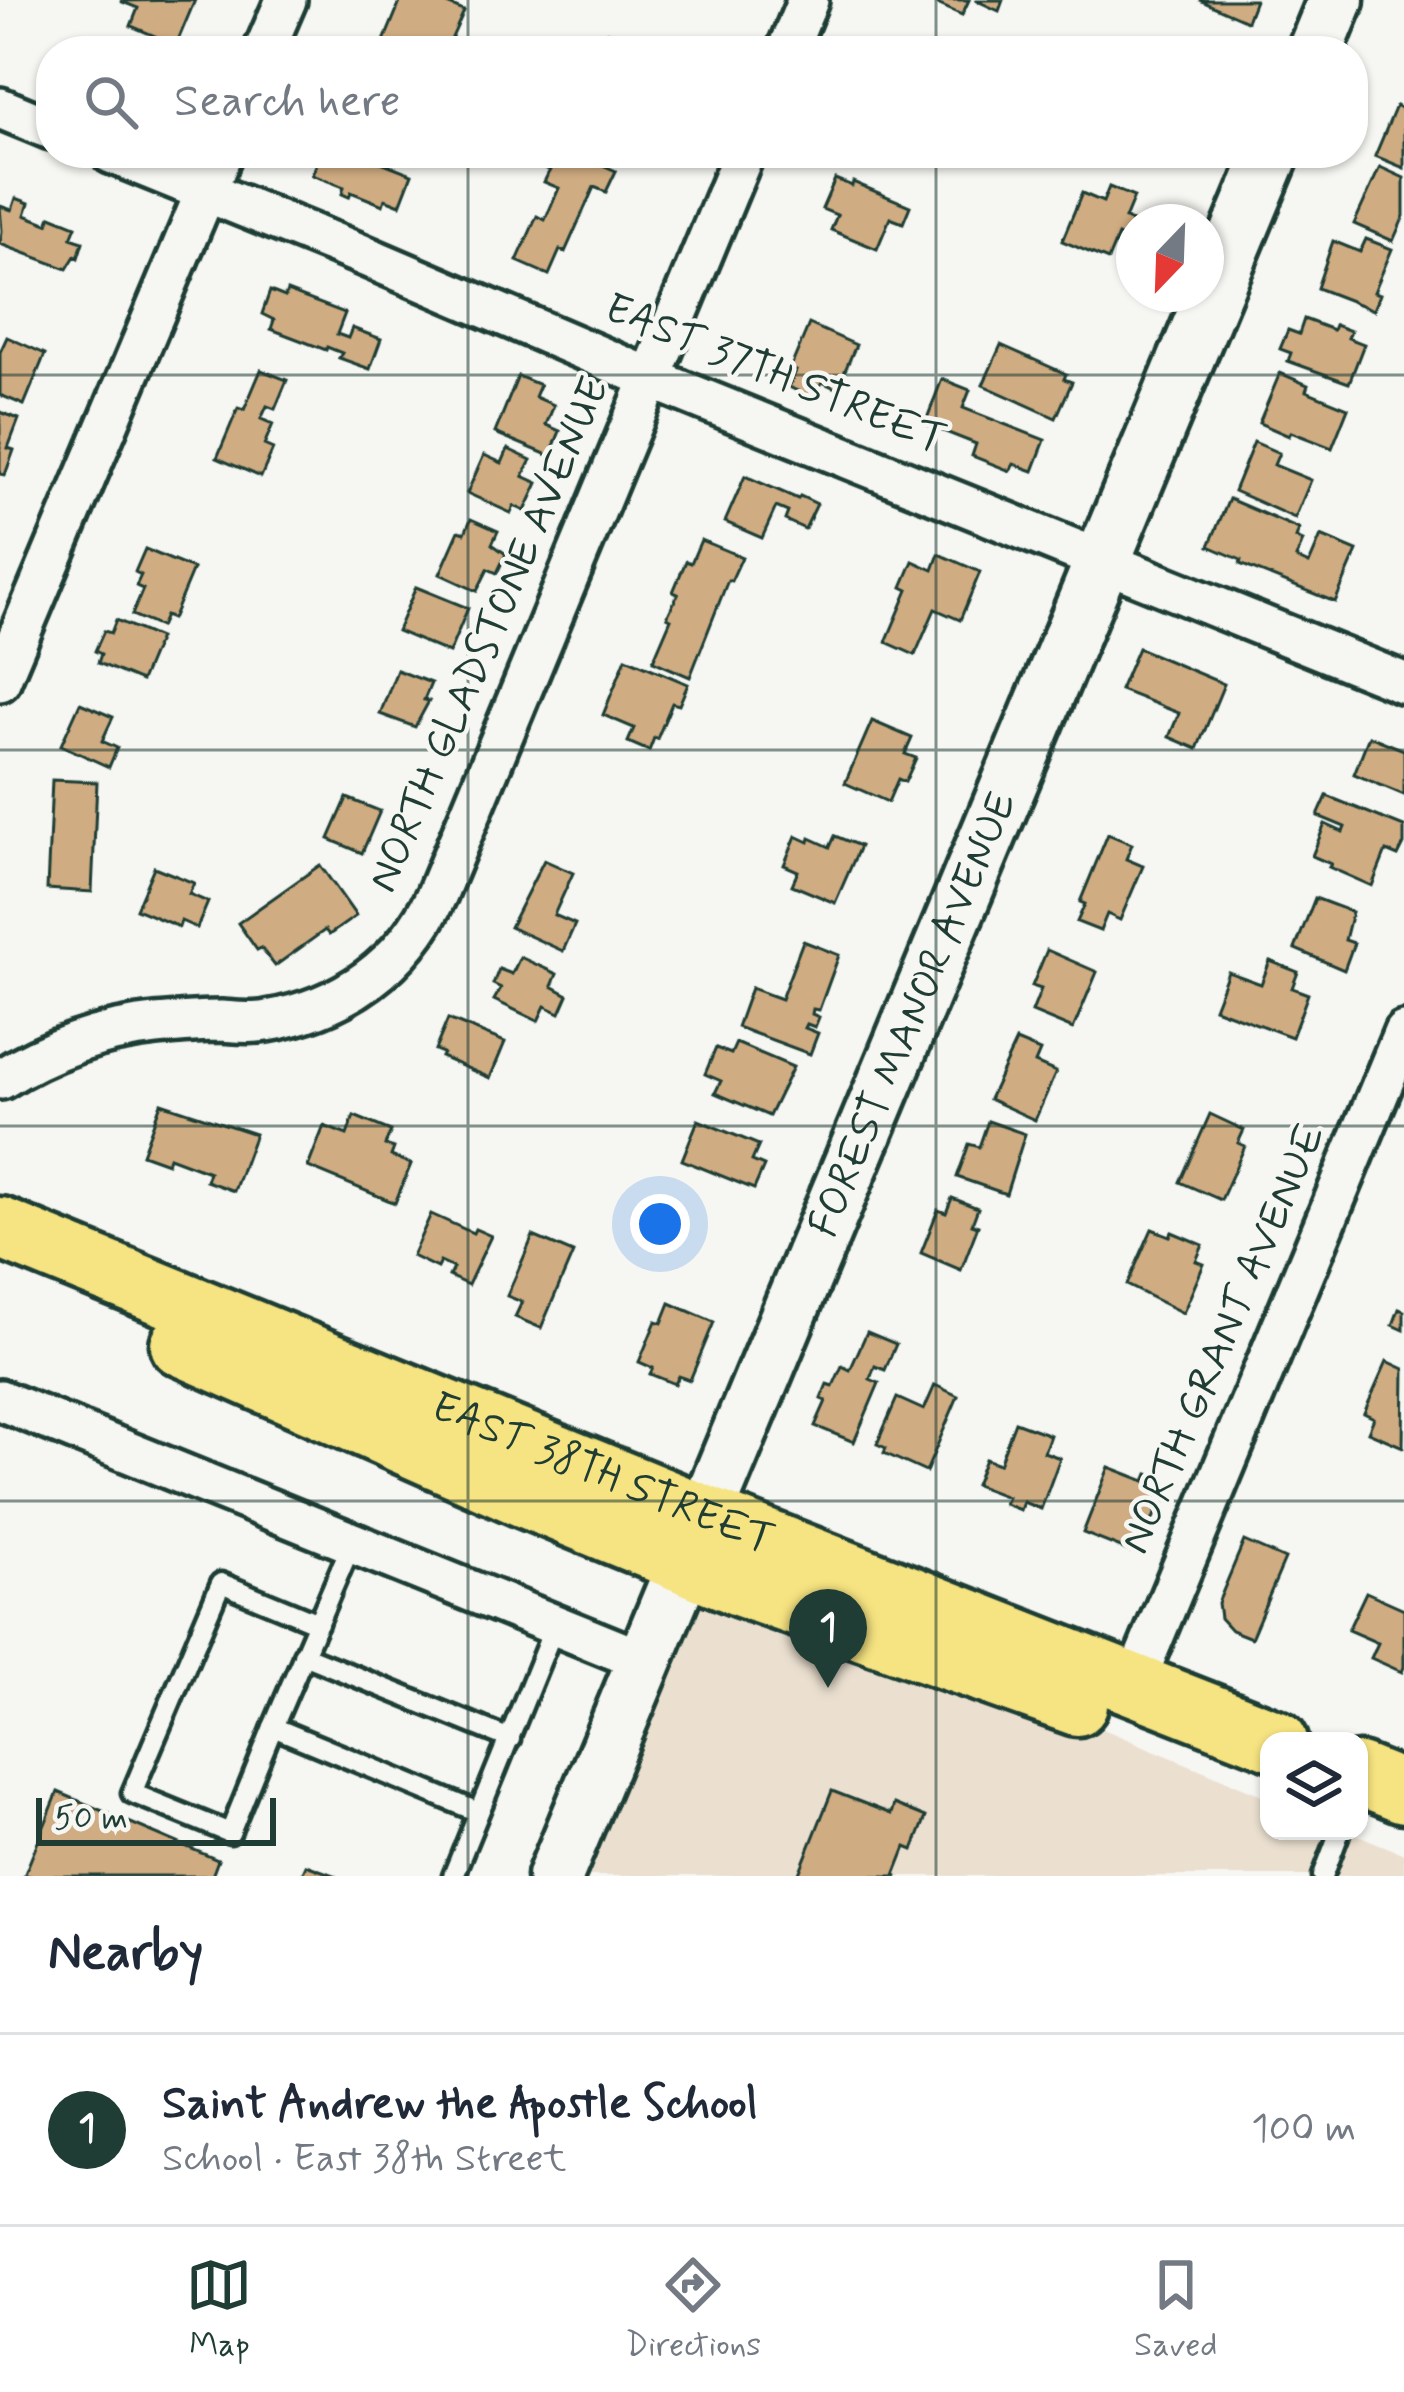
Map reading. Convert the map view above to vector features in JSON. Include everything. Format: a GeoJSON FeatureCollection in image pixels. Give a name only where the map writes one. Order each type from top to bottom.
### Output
{"type":"FeatureCollection","features":[{"type":"Feature","properties":{"kind":"main road","name":"EAST 38TH STREET"},"geometry":{"type":"LineString","coordinates":[[0,1228],[696,1540],[744,1587],[1260,1775]]}},
{"type":"Feature","properties":{"kind":"main road","name":"EAST 38TH STREET"},"geometry":{"type":"LineString","coordinates":[[0,1264],[524,1497],[696,1540],[1134,1684],[1260,1734]]}},
{"type":"Feature","properties":{"kind":"main road"},"geometry":{"type":"LineString","coordinates":[[1368,1778],[1404,1792]]}},
{"type":"Feature","properties":{"kind":"main road"},"geometry":{"type":"LineString","coordinates":[[1368,1816],[1404,1830]]}},
{"type":"Feature","properties":{"kind":"street"},"geometry":{"type":"LineString","coordinates":[[270,36],[286,0]]}},
{"type":"Feature","properties":{"kind":"street"},"geometry":{"type":"LineString","coordinates":[[793,36],[808,0]]}},
{"type":"Feature","properties":{"kind":"street"},"geometry":{"type":"LineString","coordinates":[[1321,36],[1336,0]]}},
{"type":"Feature","properties":{"kind":"street"},"geometry":{"type":"LineString","coordinates":[[0,108],[36,123]]}},
{"type":"Feature","properties":{"kind":"street","name":"EAST 37TH STREET"},"geometry":{"type":"LineString","coordinates":[[148,168],[650,378],[1404,683]]}},
{"type":"Feature","properties":{"kind":"street"},"geometry":{"type":"LineString","coordinates":[[0,682],[216,168]]}},
{"type":"Feature","properties":{"kind":"street","name":"NORTH GLADSTONE AVENUE"},"geometry":{"type":"LineString","coordinates":[[0,1079],[45,1054],[106,1034],[152,1025],[268,1021],[311,1011],[375,977],[398,955],[437,894],[738,168]]}},
{"type":"Feature","properties":{"kind":"street","name":"FOREST MANOR AVENUE"},"geometry":{"type":"LineString","coordinates":[[555,1876],[1266,168]]}},
{"type":"Feature","properties":{"kind":"street","name":"NORTH GRANT AVENUE"},"geometry":{"type":"LineString","coordinates":[[1134,1684],[1404,1032]]}},
{"type":"Feature","properties":{"kind":"street"},"geometry":{"type":"LineString","coordinates":[[0,1400],[646,1662]]}},
{"type":"Feature","properties":{"kind":"lane"},"geometry":{"type":"LineString","coordinates":[[318,1623],[220,1582],[131,1793],[230,1833],[352,1543]]}},
{"type":"Feature","properties":{"kind":"lane"},"geometry":{"type":"LineString","coordinates":[[453,1876],[555,1625]]}},
{"type":"Feature","properties":{"kind":"lane"},"geometry":{"type":"LineString","coordinates":[[304,1655],[510,1739]]}},
{"type":"Feature","properties":{"kind":"lane"},"geometry":{"type":"LineString","coordinates":[[273,1727],[478,1812]]}},
{"type":"Feature","properties":{"kind":"lane"},"geometry":{"type":"LineString","coordinates":[[1323,1876],[1337,1840]]}},
{"type":"Feature","properties":{"kind":"shaded area"},"geometry":{"type":"Polygon","coordinates":[[[715,1568],[1260,1794],[1260,1840],[1368,1839],[1404,1854],[1404,1876],[574,1876],[698,1578],[715,1568]]]}},
{"type":"Feature","properties":{"kind":"building"},"geometry":{"type":"Polygon","coordinates":[[[195,0],[180,36],[155,36],[131,26],[138,8],[120,1],[195,0]]]}},
{"type":"Feature","properties":{"kind":"building"},"geometry":{"type":"Polygon","coordinates":[[[401,0],[451,0],[449,5],[464,11],[453,36],[386,36],[401,0]]]}},
{"type":"Feature","properties":{"kind":"building"},"geometry":{"type":"Polygon","coordinates":[[[934,0],[969,0],[962,15],[934,0]]]}},
{"type":"Feature","properties":{"kind":"building"},"geometry":{"type":"Polygon","coordinates":[[[975,0],[1003,0],[999,11],[975,0]]]}},
{"type":"Feature","properties":{"kind":"building"},"geometry":{"type":"Polygon","coordinates":[[[1199,0],[1255,0],[1247,21],[1199,0]]]}},
{"type":"Feature","properties":{"kind":"building"},"geometry":{"type":"Polygon","coordinates":[[[1396,106],[1404,110],[1404,168],[1375,156],[1396,106]]]}},
{"type":"Feature","properties":{"kind":"building"},"geometry":{"type":"Polygon","coordinates":[[[1380,167],[1404,178],[1404,216],[1393,241],[1354,224],[1380,167]]]}},
{"type":"Feature","properties":{"kind":"building"},"geometry":{"type":"Polygon","coordinates":[[[315,168],[397,168],[412,174],[400,205],[385,199],[383,205],[351,192],[349,197],[342,194],[344,187],[312,175],[315,168]]]}},
{"type":"Feature","properties":{"kind":"building"},"geometry":{"type":"Polygon","coordinates":[[[544,168],[616,171],[606,192],[594,187],[565,252],[560,250],[549,275],[517,261],[537,216],[545,220],[559,188],[544,182],[550,170],[544,168]]]}},
{"type":"Feature","properties":{"kind":"building"},"geometry":{"type":"Polygon","coordinates":[[[835,179],[910,206],[903,223],[890,218],[877,249],[831,230],[837,215],[822,209],[835,179]]]}},
{"type":"Feature","properties":{"kind":"building"},"geometry":{"type":"Polygon","coordinates":[[[1109,187],[1134,197],[1131,204],[1116,204],[1116,241],[1108,260],[1062,241],[1082,193],[1103,202],[1109,187]]]}},
{"type":"Feature","properties":{"kind":"building"},"geometry":{"type":"Polygon","coordinates":[[[16,198],[29,203],[25,215],[48,224],[51,216],[76,226],[71,238],[83,242],[78,258],[67,269],[0,244],[0,206],[12,210],[16,198]]]}},
{"type":"Feature","properties":{"kind":"building"},"geometry":{"type":"Polygon","coordinates":[[[1366,239],[1392,249],[1374,292],[1380,294],[1374,310],[1317,288],[1333,241],[1360,252],[1366,239]]]}},
{"type":"Feature","properties":{"kind":"building"},"geometry":{"type":"Polygon","coordinates":[[[270,291],[285,297],[287,291],[345,313],[337,334],[348,338],[352,328],[381,339],[370,369],[339,358],[342,353],[271,329],[274,320],[262,314],[270,291]]]}},
{"type":"Feature","properties":{"kind":"building"},"geometry":{"type":"Polygon","coordinates":[[[1304,319],[1351,331],[1348,338],[1364,344],[1349,383],[1288,361],[1291,353],[1280,349],[1288,330],[1299,334],[1304,319]]]}},
{"type":"Feature","properties":{"kind":"building"},"geometry":{"type":"Polygon","coordinates":[[[809,324],[856,345],[837,389],[822,382],[815,399],[789,387],[796,371],[790,369],[809,324]]]}},
{"type":"Feature","properties":{"kind":"building"},"geometry":{"type":"Polygon","coordinates":[[[7,337],[45,354],[24,405],[0,395],[0,352],[7,337]]]}},
{"type":"Feature","properties":{"kind":"building"},"geometry":{"type":"Polygon","coordinates":[[[1001,345],[1066,374],[1064,379],[1072,382],[1056,418],[983,385],[1001,345]]]}},
{"type":"Feature","properties":{"kind":"building"},"geometry":{"type":"Polygon","coordinates":[[[261,370],[287,380],[275,409],[267,406],[261,419],[273,424],[264,445],[273,449],[261,477],[217,458],[261,370]]]}},
{"type":"Feature","properties":{"kind":"building"},"geometry":{"type":"Polygon","coordinates":[[[1280,373],[1308,385],[1306,391],[1348,408],[1332,448],[1259,423],[1280,373]]]}},
{"type":"Feature","properties":{"kind":"building"},"geometry":{"type":"Polygon","coordinates":[[[518,376],[540,385],[535,397],[554,405],[546,425],[560,431],[550,456],[495,433],[518,376]]]}},
{"type":"Feature","properties":{"kind":"building"},"geometry":{"type":"Polygon","coordinates":[[[942,379],[970,390],[963,408],[1045,440],[1033,471],[1014,464],[1010,471],[972,456],[976,444],[925,424],[942,379]]]}},
{"type":"Feature","properties":{"kind":"building"},"geometry":{"type":"Polygon","coordinates":[[[0,412],[19,419],[8,448],[14,450],[5,475],[0,474],[0,412]]]}},
{"type":"Feature","properties":{"kind":"building"},"geometry":{"type":"Polygon","coordinates":[[[1254,442],[1279,453],[1274,465],[1311,480],[1295,518],[1234,491],[1254,442]]]}},
{"type":"Feature","properties":{"kind":"building"},"geometry":{"type":"Polygon","coordinates":[[[508,449],[531,460],[523,476],[538,483],[525,511],[514,506],[511,513],[467,493],[484,455],[502,463],[508,449]]]}},
{"type":"Feature","properties":{"kind":"building"},"geometry":{"type":"Polygon","coordinates":[[[745,476],[817,504],[805,529],[785,520],[788,512],[776,507],[762,538],[725,522],[745,476]]]}},
{"type":"Feature","properties":{"kind":"building"},"geometry":{"type":"Polygon","coordinates":[[[1229,499],[1299,529],[1296,538],[1303,541],[1296,558],[1309,564],[1321,536],[1357,551],[1335,602],[1240,564],[1241,560],[1209,546],[1229,499]]]}},
{"type":"Feature","properties":{"kind":"building"},"geometry":{"type":"Polygon","coordinates":[[[471,519],[498,531],[492,544],[506,554],[497,573],[488,569],[477,591],[440,574],[459,531],[465,533],[471,519]]]}},
{"type":"Feature","properties":{"kind":"building"},"geometry":{"type":"Polygon","coordinates":[[[701,540],[742,557],[728,580],[690,677],[653,661],[671,619],[667,617],[678,594],[673,592],[701,540]]]}},
{"type":"Feature","properties":{"kind":"building"},"geometry":{"type":"Polygon","coordinates":[[[145,549],[193,569],[172,619],[165,616],[160,627],[132,615],[143,589],[136,586],[141,575],[135,572],[145,549]]]}},
{"type":"Feature","properties":{"kind":"building"},"geometry":{"type":"Polygon","coordinates":[[[939,554],[980,572],[960,620],[935,609],[915,655],[886,642],[908,590],[902,587],[913,561],[933,570],[939,554]]]}},
{"type":"Feature","properties":{"kind":"building"},"geometry":{"type":"Polygon","coordinates":[[[416,587],[468,608],[449,653],[397,631],[416,587]]]}},
{"type":"Feature","properties":{"kind":"building"},"geometry":{"type":"Polygon","coordinates":[[[116,620],[159,638],[141,681],[98,663],[101,654],[95,651],[104,631],[111,633],[116,620]]]}},
{"type":"Feature","properties":{"kind":"building"},"geometry":{"type":"Polygon","coordinates":[[[1138,648],[1224,684],[1197,749],[1169,737],[1179,713],[1120,690],[1138,648]]]}},
{"type":"Feature","properties":{"kind":"building"},"geometry":{"type":"Polygon","coordinates":[[[626,658],[688,684],[679,705],[672,703],[649,751],[628,742],[634,728],[603,715],[626,658]]]}},
{"type":"Feature","properties":{"kind":"building"},"geometry":{"type":"Polygon","coordinates":[[[397,670],[431,683],[424,700],[429,701],[415,727],[380,714],[397,670]]]}},
{"type":"Feature","properties":{"kind":"building"},"geometry":{"type":"Polygon","coordinates":[[[80,703],[113,717],[102,741],[117,748],[109,767],[61,745],[80,703]]]}},
{"type":"Feature","properties":{"kind":"building"},"geometry":{"type":"Polygon","coordinates":[[[872,721],[912,738],[905,754],[916,758],[905,782],[898,779],[888,802],[845,783],[872,721]]]}},
{"type":"Feature","properties":{"kind":"building"},"geometry":{"type":"Polygon","coordinates":[[[1369,736],[1404,750],[1404,795],[1354,774],[1369,736]]]}},
{"type":"Feature","properties":{"kind":"building"},"geometry":{"type":"Polygon","coordinates":[[[52,780],[97,782],[92,892],[47,889],[52,780]]]}},
{"type":"Feature","properties":{"kind":"building"},"geometry":{"type":"Polygon","coordinates":[[[1327,796],[1404,827],[1398,856],[1386,851],[1372,886],[1312,856],[1325,824],[1343,832],[1345,827],[1318,816],[1327,796]]]}},
{"type":"Feature","properties":{"kind":"building"},"geometry":{"type":"Polygon","coordinates":[[[347,798],[380,811],[362,853],[329,839],[347,798]]]}},
{"type":"Feature","properties":{"kind":"building"},"geometry":{"type":"Polygon","coordinates":[[[1108,834],[1132,844],[1126,859],[1143,866],[1120,920],[1107,914],[1100,931],[1077,922],[1085,904],[1080,902],[1108,834]]]}},
{"type":"Feature","properties":{"kind":"building"},"geometry":{"type":"Polygon","coordinates":[[[796,836],[830,847],[835,836],[860,846],[835,903],[792,885],[798,871],[784,865],[796,836]]]}},
{"type":"Feature","properties":{"kind":"building"},"geometry":{"type":"Polygon","coordinates":[[[544,860],[573,873],[554,915],[575,924],[563,951],[510,927],[544,860]]]}},
{"type":"Feature","properties":{"kind":"building"},"geometry":{"type":"Polygon","coordinates":[[[320,865],[356,916],[329,935],[325,930],[275,966],[238,923],[320,865]]]}},
{"type":"Feature","properties":{"kind":"building"},"geometry":{"type":"Polygon","coordinates":[[[154,867],[194,883],[189,894],[208,902],[197,928],[181,921],[179,927],[136,909],[154,867]]]}},
{"type":"Feature","properties":{"kind":"building"},"geometry":{"type":"Polygon","coordinates":[[[1315,898],[1352,912],[1345,940],[1354,943],[1344,970],[1295,949],[1315,898]]]}},
{"type":"Feature","properties":{"kind":"building"},"geometry":{"type":"Polygon","coordinates":[[[803,941],[839,955],[819,1010],[813,1009],[812,1014],[819,1017],[815,1027],[807,1024],[805,1028],[818,1033],[810,1054],[737,1027],[751,988],[781,999],[803,941]]]}},
{"type":"Feature","properties":{"kind":"building"},"geometry":{"type":"Polygon","coordinates":[[[1047,950],[1097,972],[1073,1029],[1032,1012],[1041,989],[1032,986],[1047,950]]]}},
{"type":"Feature","properties":{"kind":"building"},"geometry":{"type":"Polygon","coordinates":[[[520,957],[557,974],[552,986],[568,995],[560,1013],[545,1006],[538,1021],[494,1000],[501,988],[493,984],[499,969],[512,974],[520,957]]]}},
{"type":"Feature","properties":{"kind":"building"},"geometry":{"type":"Polygon","coordinates":[[[1270,961],[1298,972],[1292,988],[1308,994],[1292,1037],[1214,1008],[1228,972],[1261,984],[1270,961]]]}},
{"type":"Feature","properties":{"kind":"building"},"geometry":{"type":"Polygon","coordinates":[[[448,1019],[505,1042],[490,1078],[435,1050],[448,1019]]]}},
{"type":"Feature","properties":{"kind":"building"},"geometry":{"type":"Polygon","coordinates":[[[1016,1041],[1040,1051],[1035,1063],[1056,1072],[1035,1120],[989,1099],[1016,1041]]]}},
{"type":"Feature","properties":{"kind":"building"},"geometry":{"type":"Polygon","coordinates":[[[736,1043],[793,1067],[769,1116],[715,1093],[721,1081],[705,1074],[716,1048],[731,1054],[736,1043]]]}},
{"type":"Feature","properties":{"kind":"building"},"geometry":{"type":"Polygon","coordinates":[[[161,1103],[255,1134],[234,1191],[206,1181],[209,1172],[169,1157],[167,1163],[142,1154],[161,1103]]]}},
{"type":"Feature","properties":{"kind":"building"},"geometry":{"type":"Polygon","coordinates":[[[1210,1114],[1244,1130],[1238,1143],[1245,1146],[1221,1200],[1180,1182],[1210,1114]]]}},
{"type":"Feature","properties":{"kind":"building"},"geometry":{"type":"Polygon","coordinates":[[[354,1116],[391,1131],[385,1145],[394,1148],[391,1156],[411,1164],[395,1203],[308,1167],[324,1126],[347,1135],[354,1116]]]}},
{"type":"Feature","properties":{"kind":"building"},"geometry":{"type":"Polygon","coordinates":[[[698,1120],[759,1145],[752,1161],[764,1166],[754,1189],[682,1160],[698,1120]]]}},
{"type":"Feature","properties":{"kind":"building"},"geometry":{"type":"Polygon","coordinates":[[[988,1121],[1025,1134],[1006,1194],[957,1177],[969,1144],[979,1147],[988,1121]]]}},
{"type":"Feature","properties":{"kind":"building"},"geometry":{"type":"Polygon","coordinates":[[[952,1198],[978,1208],[972,1224],[978,1226],[961,1270],[921,1253],[938,1210],[946,1213],[952,1198]]]}},
{"type":"Feature","properties":{"kind":"building"},"geometry":{"type":"Polygon","coordinates":[[[431,1214],[491,1236],[468,1285],[449,1276],[453,1268],[440,1262],[437,1268],[412,1256],[431,1214]]]}},
{"type":"Feature","properties":{"kind":"building"},"geometry":{"type":"Polygon","coordinates":[[[1152,1229],[1203,1245],[1196,1261],[1204,1264],[1183,1313],[1127,1285],[1152,1229]]]}},
{"type":"Feature","properties":{"kind":"building"},"geometry":{"type":"Polygon","coordinates":[[[533,1236],[573,1253],[541,1328],[515,1317],[522,1302],[507,1296],[533,1236]]]}},
{"type":"Feature","properties":{"kind":"building"},"geometry":{"type":"Polygon","coordinates":[[[670,1303],[714,1322],[690,1380],[679,1376],[675,1384],[650,1374],[653,1368],[639,1362],[656,1321],[662,1323],[670,1303]]]}},
{"type":"Feature","properties":{"kind":"building"},"geometry":{"type":"Polygon","coordinates":[[[1399,1309],[1404,1311],[1404,1330],[1393,1325],[1399,1309]]]}},
{"type":"Feature","properties":{"kind":"building"},"geometry":{"type":"Polygon","coordinates":[[[867,1332],[896,1344],[885,1370],[875,1366],[870,1379],[879,1383],[854,1442],[815,1426],[826,1401],[821,1399],[827,1384],[833,1386],[842,1366],[850,1370],[867,1332]]]}},
{"type":"Feature","properties":{"kind":"building"},"geometry":{"type":"Polygon","coordinates":[[[1387,1361],[1404,1369],[1403,1447],[1368,1432],[1374,1418],[1364,1413],[1387,1361]]]}},
{"type":"Feature","properties":{"kind":"building"},"geometry":{"type":"Polygon","coordinates":[[[935,1385],[958,1396],[926,1472],[884,1453],[886,1448],[877,1444],[897,1398],[924,1410],[935,1385]]]}},
{"type":"Feature","properties":{"kind":"building"},"geometry":{"type":"Polygon","coordinates":[[[1015,1422],[1050,1435],[1044,1452],[1060,1458],[1041,1509],[1023,1502],[1020,1510],[1004,1504],[1007,1497],[975,1485],[985,1459],[999,1464],[1015,1422]]]}},
{"type":"Feature","properties":{"kind":"building"},"geometry":{"type":"Polygon","coordinates":[[[1109,1467],[1145,1481],[1148,1474],[1164,1480],[1150,1527],[1142,1523],[1131,1552],[1083,1533],[1109,1467]]]}},
{"type":"Feature","properties":{"kind":"building"},"geometry":{"type":"Polygon","coordinates":[[[1244,1541],[1285,1559],[1251,1638],[1231,1630],[1220,1618],[1218,1603],[1244,1541]]]}},
{"type":"Feature","properties":{"kind":"building"},"geometry":{"type":"Polygon","coordinates":[[[1366,1592],[1404,1609],[1402,1672],[1371,1658],[1378,1643],[1348,1630],[1366,1592]]]}},
{"type":"Feature","properties":{"kind":"building"},"geometry":{"type":"Polygon","coordinates":[[[832,1791],[891,1814],[894,1804],[926,1817],[913,1850],[906,1847],[898,1876],[798,1876],[832,1791]]]}},
{"type":"Feature","properties":{"kind":"building"},"geometry":{"type":"Polygon","coordinates":[[[58,1792],[218,1860],[212,1876],[24,1876],[58,1792]]]}},
{"type":"Feature","properties":{"kind":"building"},"geometry":{"type":"Polygon","coordinates":[[[306,1865],[336,1876],[301,1876],[306,1865]]]}},
{"type":"Feature","properties":{"kind":"place","name":"Saint Andrew the Apostle School"},"geometry":{"type":"Point","coordinates":[828,1688]}}]}
